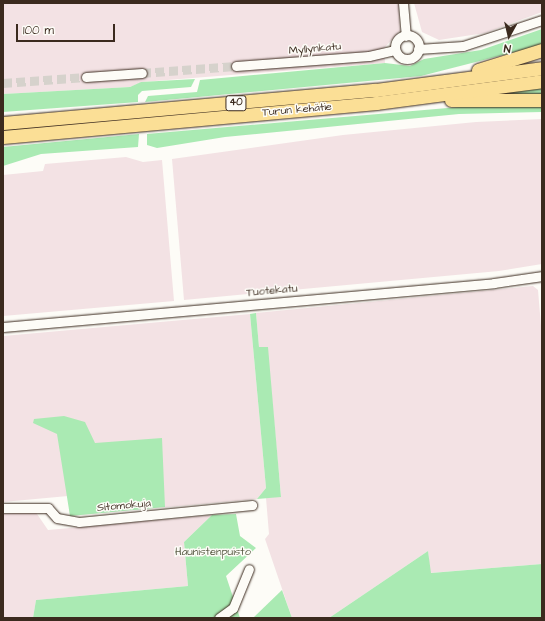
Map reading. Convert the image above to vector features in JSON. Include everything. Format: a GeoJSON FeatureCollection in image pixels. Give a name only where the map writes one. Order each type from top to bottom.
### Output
{"type":"FeatureCollection","features":[{"type":"Feature","properties":{"kind":"highway"},"geometry":{"type":"LineString","coordinates":[[443,82],[542,50]]}},
{"type":"Feature","properties":{"kind":"highway","name":"Turun kehätie"},"geometry":{"type":"LineString","coordinates":[[3,123],[443,82],[542,68]]}},
{"type":"Feature","properties":{"kind":"highway","name":"Turun kehätie"},"geometry":{"type":"LineString","coordinates":[[5,137],[421,98],[542,82]]}},
{"type":"Feature","properties":{"kind":"highway"},"geometry":{"type":"LineString","coordinates":[[421,98],[542,100]]}},
{"type":"Feature","properties":{"kind":"highway"},"geometry":{"type":"LineString","coordinates":[[3,120],[29,121]]}},
{"type":"Feature","properties":{"kind":"street"},"geometry":{"type":"LineString","coordinates":[[403,3],[406,36]]}},
{"type":"Feature","properties":{"kind":"street"},"geometry":{"type":"LineString","coordinates":[[418,49],[415,39],[406,36],[396,42],[396,50],[399,56],[408,59],[418,49],[463,46],[542,20]]}},
{"type":"Feature","properties":{"kind":"street","name":"Myllynkatu"},"geometry":{"type":"LineString","coordinates":[[236,66],[369,56],[396,50]]}},
{"type":"Feature","properties":{"kind":"street"},"geometry":{"type":"LineString","coordinates":[[86,77],[142,73]]}},
{"type":"Feature","properties":{"kind":"street","name":"Tuotekatu"},"geometry":{"type":"LineString","coordinates":[[3,327],[494,283],[542,276]]}},
{"type":"Feature","properties":{"kind":"street","name":"Sitomokuja"},"geometry":{"type":"LineString","coordinates":[[3,508],[48,508],[57,518],[79,522],[252,505]]}},
{"type":"Feature","properties":{"kind":"street"},"geometry":{"type":"LineString","coordinates":[[219,618],[235,605],[249,569]]}},
{"type":"Feature","properties":{"kind":"shaded area"},"geometry":{"type":"Polygon","coordinates":[[[3,3],[399,3],[400,31],[384,48],[385,63],[142,82],[130,87],[3,94],[3,3]]]}},
{"type":"Feature","properties":{"kind":"shaded area"},"geometry":{"type":"Polygon","coordinates":[[[414,3],[542,3],[542,12],[485,33],[439,40],[422,32],[414,3]]]}},
{"type":"Feature","properties":{"kind":"shaded area"},"geometry":{"type":"Polygon","coordinates":[[[542,119],[542,264],[499,271],[184,300],[172,159],[343,135],[476,122],[542,119]]]}},
{"type":"Feature","properties":{"kind":"shaded area"},"geometry":{"type":"Polygon","coordinates":[[[126,157],[143,162],[162,160],[174,301],[3,316],[3,175],[43,171],[45,164],[126,157]]]}},
{"type":"Feature","properties":{"kind":"shaded area"},"geometry":{"type":"Polygon","coordinates":[[[533,286],[538,290],[542,338],[542,564],[430,573],[428,551],[329,618],[292,618],[265,539],[269,534],[266,498],[281,496],[267,347],[259,347],[256,313],[533,286]]]}},
{"type":"Feature","properties":{"kind":"shaded area"},"geometry":{"type":"Polygon","coordinates":[[[250,314],[266,488],[257,499],[70,516],[68,496],[3,502],[3,336],[250,314]]]}},
{"type":"Feature","properties":{"kind":"shaded area"},"geometry":{"type":"Polygon","coordinates":[[[35,511],[48,530],[212,515],[184,542],[188,586],[36,600],[33,618],[3,618],[3,514],[35,511]]]}},
{"type":"Feature","properties":{"kind":"green space"},"geometry":{"type":"Polygon","coordinates":[[[542,29],[542,45],[421,76],[145,102],[148,96],[197,92],[200,80],[385,63],[410,66],[424,59],[481,50],[542,29]]]}},
{"type":"Feature","properties":{"kind":"green space"},"geometry":{"type":"Polygon","coordinates":[[[195,79],[191,87],[142,91],[138,95],[138,102],[3,112],[3,94],[130,87],[141,82],[195,79]]]}},
{"type":"Feature","properties":{"kind":"green space"},"geometry":{"type":"Polygon","coordinates":[[[542,87],[542,98],[484,96],[542,87]]]}},
{"type":"Feature","properties":{"kind":"green space"},"geometry":{"type":"Polygon","coordinates":[[[542,105],[542,112],[459,114],[225,137],[157,148],[147,145],[147,134],[459,107],[542,105]]]}},
{"type":"Feature","properties":{"kind":"green space"},"geometry":{"type":"Polygon","coordinates":[[[139,134],[138,147],[41,154],[3,166],[3,147],[139,134]]]}},
{"type":"Feature","properties":{"kind":"green space"},"geometry":{"type":"Polygon","coordinates":[[[256,313],[259,347],[268,347],[281,497],[257,499],[266,488],[250,314],[256,313]]]}},
{"type":"Feature","properties":{"kind":"green space"},"geometry":{"type":"Polygon","coordinates":[[[64,416],[85,422],[95,443],[162,438],[165,507],[70,516],[57,434],[33,423],[34,419],[64,416]]]}},
{"type":"Feature","properties":{"kind":"green space","name":"Haunistenpuisto"},"geometry":{"type":"Polygon","coordinates":[[[236,514],[240,536],[256,548],[226,576],[240,618],[33,618],[36,600],[188,586],[184,542],[212,515],[236,514]]]}},
{"type":"Feature","properties":{"kind":"green space"},"geometry":{"type":"Polygon","coordinates":[[[428,551],[431,573],[542,564],[542,618],[329,618],[428,551]]]}},
{"type":"Feature","properties":{"kind":"green space"},"geometry":{"type":"Polygon","coordinates":[[[282,590],[292,618],[253,618],[282,590]]]}},
{"type":"Feature","properties":{"kind":"tunnel"},"geometry":{"type":"LineString","coordinates":[[142,73],[236,66]]}},
{"type":"Feature","properties":{"kind":"tunnel"},"geometry":{"type":"LineString","coordinates":[[3,83],[86,77]]}}]}
